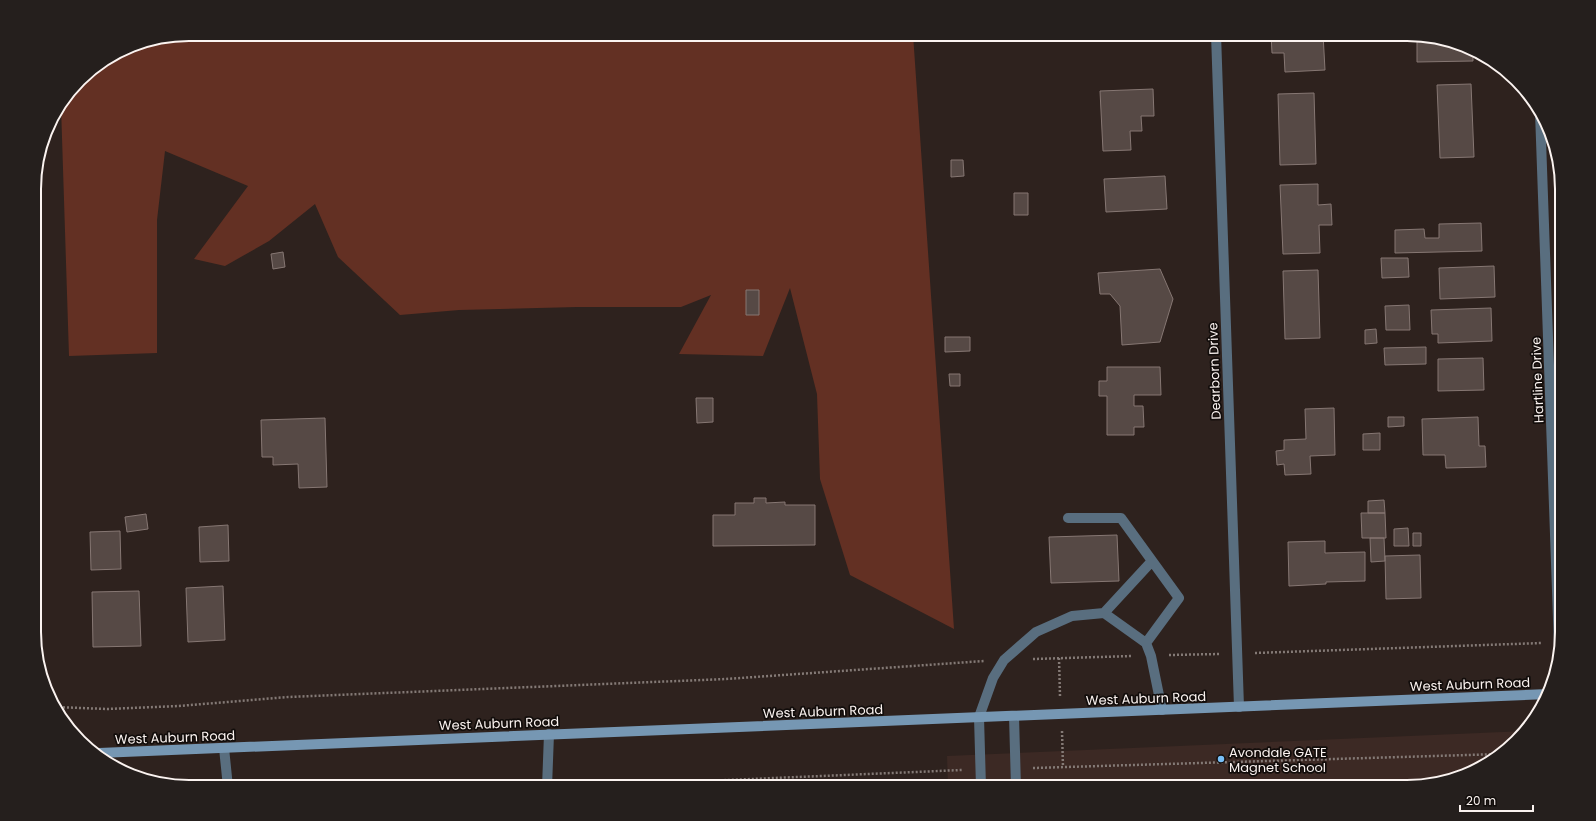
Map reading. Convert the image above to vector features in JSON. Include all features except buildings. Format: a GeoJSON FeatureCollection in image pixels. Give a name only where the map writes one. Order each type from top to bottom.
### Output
{"type":"FeatureCollection","features":[{"type":"Feature","properties":{"kind":"main road","name":"West Auburn Road"},"geometry":{"type":"LineString","coordinates":[[104,753],[1542,694]]}},
{"type":"Feature","properties":{"kind":"street","name":"Dearborn Drive"},"geometry":{"type":"LineString","coordinates":[[1216,41],[1239,707]]}},
{"type":"Feature","properties":{"kind":"street","name":"Hartline Drive"},"geometry":{"type":"LineString","coordinates":[[1541,124],[1555,441]]}},
{"type":"Feature","properties":{"kind":"street"},"geometry":{"type":"LineString","coordinates":[[1068,518],[1121,518],[1179,598],[1146,643]]}},
{"type":"Feature","properties":{"kind":"street"},"geometry":{"type":"LineString","coordinates":[[1104,613],[1152,561]]}},
{"type":"Feature","properties":{"kind":"street"},"geometry":{"type":"LineString","coordinates":[[981,780],[979,717],[993,678],[1004,660],[1036,632],[1072,616],[1104,613],[1146,643],[1151,656],[1162,710]]}},
{"type":"Feature","properties":{"kind":"street"},"geometry":{"type":"LineString","coordinates":[[1014,716],[1016,780]]}},
{"type":"Feature","properties":{"kind":"street"},"geometry":{"type":"LineString","coordinates":[[547,780],[549,734]]}},
{"type":"Feature","properties":{"kind":"street"},"geometry":{"type":"LineString","coordinates":[[224,748],[227,780]]}},
{"type":"Feature","properties":{"kind":"path"},"geometry":{"type":"LineString","coordinates":[[62,707],[107,709],[179,706],[288,697],[726,679],[1004,660],[1555,644]]}},
{"type":"Feature","properties":{"kind":"path"},"geometry":{"type":"LineString","coordinates":[[1059,658],[1060,687]]}},
{"type":"Feature","properties":{"kind":"path"},"geometry":{"type":"LineString","coordinates":[[1063,748],[1063,767]]}},
{"type":"Feature","properties":{"kind":"path"},"geometry":{"type":"LineString","coordinates":[[1035,768],[1490,754]]}},
{"type":"Feature","properties":{"kind":"path"},"geometry":{"type":"LineString","coordinates":[[724,780],[963,770]]}},
{"type":"Feature","properties":{"kind":"shaded area"},"geometry":{"type":"Polygon","coordinates":[[[179,41],[913,41],[954,629],[850,575],[820,479],[817,394],[790,288],[763,356],[679,354],[711,295],[681,307],[577,307],[459,310],[400,315],[338,257],[315,204],[269,241],[225,266],[194,259],[248,186],[165,151],[157,220],[157,353],[69,356],[61,115],[84,84],[107,66],[132,52],[151,46],[179,41]]]}},
{"type":"Feature","properties":{"kind":"shaded area","name":"Avondale GATE Magnet School"},"geometry":{"type":"Polygon","coordinates":[[[1517,731],[1505,743],[1473,765],[1445,775],[1417,780],[948,780],[947,756],[1517,731]]]}},
{"type":"Feature","properties":{"kind":"place","name":"Avondale GATE Magnet School"},"geometry":{"type":"Point","coordinates":[1221,759]}}]}
